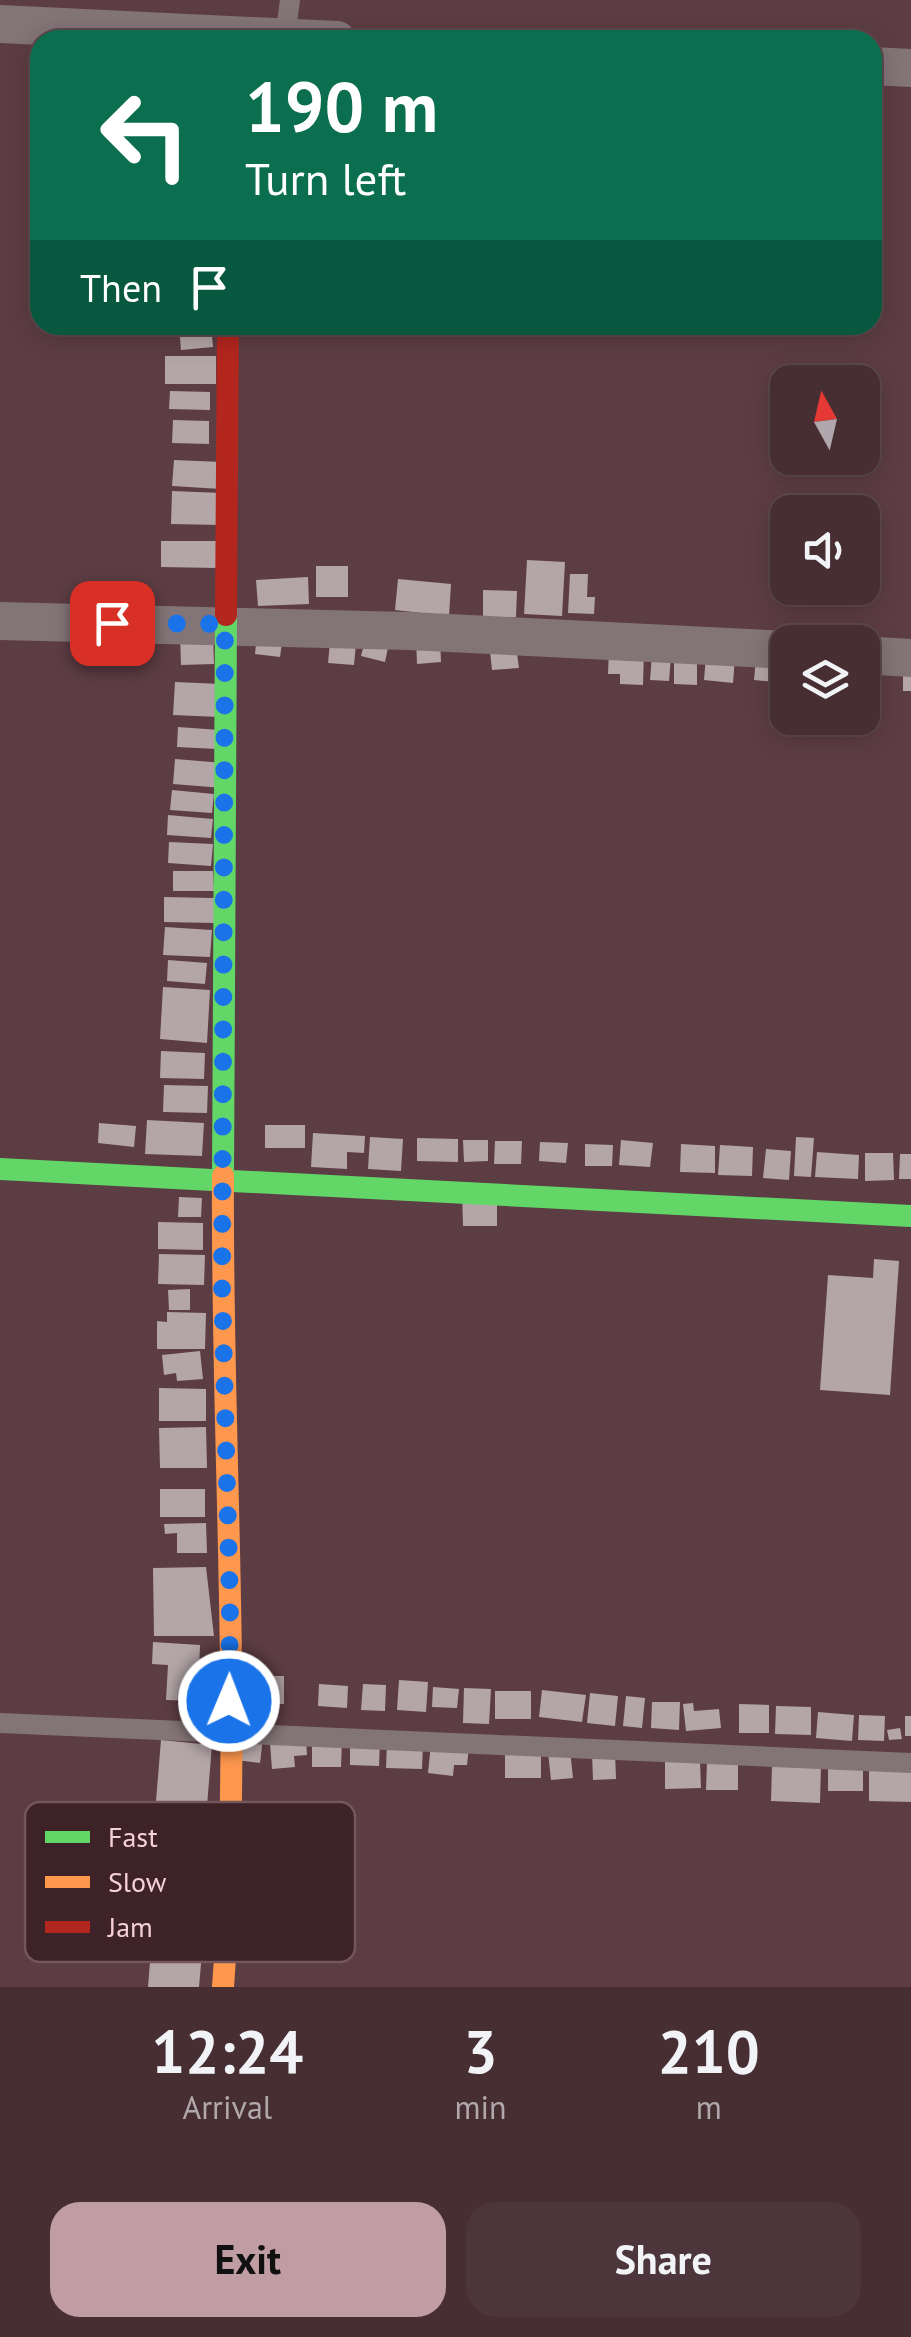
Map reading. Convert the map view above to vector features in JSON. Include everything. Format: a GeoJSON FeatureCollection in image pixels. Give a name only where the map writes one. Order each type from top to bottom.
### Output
{"type":"FeatureCollection","features":[{"type":"Feature","properties":{"kind":"street"},"geometry":{"type":"LineString","coordinates":[[0,24],[233,25]]}},
{"type":"Feature","properties":{"kind":"street"},"geometry":{"type":"LineString","coordinates":[[882,67],[911,68]]}},
{"type":"Feature","properties":{"kind":"street"},"geometry":{"type":"LineString","coordinates":[[228,335],[222,1181],[230,1585],[229,1802]]}},
{"type":"Feature","properties":{"kind":"street"},"geometry":{"type":"LineString","coordinates":[[0,621],[225,624],[770,649]]}},
{"type":"Feature","properties":{"kind":"street"},"geometry":{"type":"LineString","coordinates":[[880,656],[911,658]]}},
{"type":"Feature","properties":{"kind":"street"},"geometry":{"type":"LineString","coordinates":[[0,1169],[911,1216]]}},
{"type":"Feature","properties":{"kind":"street"},"geometry":{"type":"LineString","coordinates":[[223,1987],[225,1962]]}},
{"type":"Feature","properties":{"kind":"lane"},"geometry":{"type":"LineString","coordinates":[[287,30],[290,0]]}},
{"type":"Feature","properties":{"kind":"lane"},"geometry":{"type":"LineString","coordinates":[[0,1724],[911,1763]]}},
{"type":"Feature","properties":{"kind":"building"},"geometry":{"type":"Polygon","coordinates":[[[180,335],[212,335],[213,347],[181,350],[180,335]]]}},
{"type":"Feature","properties":{"kind":"building"},"geometry":{"type":"Polygon","coordinates":[[[165,356],[216,356],[216,384],[165,384],[165,356]]]}},
{"type":"Feature","properties":{"kind":"building"},"geometry":{"type":"Polygon","coordinates":[[[170,391],[210,392],[210,410],[169,409],[170,391]]]}},
{"type":"Feature","properties":{"kind":"building"},"geometry":{"type":"Polygon","coordinates":[[[173,420],[209,421],[209,444],[172,443],[173,420]]]}},
{"type":"Feature","properties":{"kind":"building"},"geometry":{"type":"Polygon","coordinates":[[[174,460],[222,462],[221,489],[172,486],[174,460]]]}},
{"type":"Feature","properties":{"kind":"building"},"geometry":{"type":"Polygon","coordinates":[[[172,491],[222,493],[221,525],[171,524],[172,491]]]}},
{"type":"Feature","properties":{"kind":"building"},"geometry":{"type":"Polygon","coordinates":[[[161,541],[217,541],[217,568],[161,567],[161,541]]]}},
{"type":"Feature","properties":{"kind":"building"},"geometry":{"type":"Polygon","coordinates":[[[527,560],[565,562],[562,616],[524,614],[527,560]]]}},
{"type":"Feature","properties":{"kind":"building"},"geometry":{"type":"Polygon","coordinates":[[[316,566],[348,566],[348,597],[316,597],[316,566]]]}},
{"type":"Feature","properties":{"kind":"building"},"geometry":{"type":"Polygon","coordinates":[[[570,574],[588,574],[587,597],[595,597],[594,614],[568,613],[570,574]]]}},
{"type":"Feature","properties":{"kind":"building"},"geometry":{"type":"Polygon","coordinates":[[[308,577],[309,604],[258,606],[256,580],[308,577]]]}},
{"type":"Feature","properties":{"kind":"building"},"geometry":{"type":"Polygon","coordinates":[[[398,579],[451,584],[449,616],[395,610],[398,579]]]}},
{"type":"Feature","properties":{"kind":"building"},"geometry":{"type":"Polygon","coordinates":[[[483,590],[517,591],[516,617],[483,617],[483,590]]]}},
{"type":"Feature","properties":{"kind":"building"},"geometry":{"type":"Polygon","coordinates":[[[258,625],[284,629],[280,657],[255,654],[258,625]]]}},
{"type":"Feature","properties":{"kind":"building"},"geometry":{"type":"Polygon","coordinates":[[[331,631],[357,633],[354,665],[328,663],[331,631]]]}},
{"type":"Feature","properties":{"kind":"building"},"geometry":{"type":"Polygon","coordinates":[[[213,633],[214,664],[181,665],[180,634],[213,633]]]}},
{"type":"Feature","properties":{"kind":"building"},"geometry":{"type":"Polygon","coordinates":[[[367,633],[390,638],[385,662],[361,656],[367,633]]]}},
{"type":"Feature","properties":{"kind":"building"},"geometry":{"type":"Polygon","coordinates":[[[440,638],[441,662],[417,664],[416,639],[440,638]]]}},
{"type":"Feature","properties":{"kind":"building"},"geometry":{"type":"Polygon","coordinates":[[[515,639],[519,668],[492,670],[489,642],[515,639]]]}},
{"type":"Feature","properties":{"kind":"building"},"geometry":{"type":"Polygon","coordinates":[[[609,649],[644,651],[643,685],[620,684],[620,674],[608,674],[609,649]]]}},
{"type":"Feature","properties":{"kind":"building"},"geometry":{"type":"Polygon","coordinates":[[[652,655],[671,656],[669,681],[650,680],[652,655]]]}},
{"type":"Feature","properties":{"kind":"building"},"geometry":{"type":"Polygon","coordinates":[[[706,656],[735,658],[733,683],[704,680],[706,656]]]}},
{"type":"Feature","properties":{"kind":"building"},"geometry":{"type":"Polygon","coordinates":[[[674,657],[697,658],[697,685],[674,684],[674,657]]]}},
{"type":"Feature","properties":{"kind":"building"},"geometry":{"type":"Polygon","coordinates":[[[756,658],[770,659],[770,681],[754,680],[756,658]]]}},
{"type":"Feature","properties":{"kind":"building"},"geometry":{"type":"Polygon","coordinates":[[[903,665],[911,665],[911,691],[903,691],[903,665]]]}},
{"type":"Feature","properties":{"kind":"building"},"geometry":{"type":"Polygon","coordinates":[[[175,682],[221,684],[220,717],[173,715],[175,682]]]}},
{"type":"Feature","properties":{"kind":"building"},"geometry":{"type":"Polygon","coordinates":[[[178,727],[219,730],[217,749],[177,747],[178,727]]]}},
{"type":"Feature","properties":{"kind":"building"},"geometry":{"type":"Polygon","coordinates":[[[175,759],[224,763],[223,788],[173,784],[175,759]]]}},
{"type":"Feature","properties":{"kind":"building"},"geometry":{"type":"Polygon","coordinates":[[[172,790],[214,794],[212,813],[170,810],[172,790]]]}},
{"type":"Feature","properties":{"kind":"building"},"geometry":{"type":"Polygon","coordinates":[[[168,815],[213,819],[211,838],[167,835],[168,815]]]}},
{"type":"Feature","properties":{"kind":"building"},"geometry":{"type":"Polygon","coordinates":[[[169,842],[213,844],[211,866],[168,863],[169,842]]]}},
{"type":"Feature","properties":{"kind":"building"},"geometry":{"type":"Polygon","coordinates":[[[173,871],[213,871],[214,891],[173,891],[173,871]]]}},
{"type":"Feature","properties":{"kind":"building"},"geometry":{"type":"Polygon","coordinates":[[[164,897],[215,898],[214,923],[164,922],[164,897]]]}},
{"type":"Feature","properties":{"kind":"building"},"geometry":{"type":"Polygon","coordinates":[[[165,927],[212,930],[210,957],[163,955],[165,927]]]}},
{"type":"Feature","properties":{"kind":"building"},"geometry":{"type":"Polygon","coordinates":[[[168,960],[207,963],[205,984],[167,981],[168,960]]]}},
{"type":"Feature","properties":{"kind":"building"},"geometry":{"type":"Polygon","coordinates":[[[163,987],[210,990],[207,1043],[160,1039],[163,987]]]}},
{"type":"Feature","properties":{"kind":"building"},"geometry":{"type":"Polygon","coordinates":[[[161,1051],[205,1053],[204,1079],[160,1078],[161,1051]]]}},
{"type":"Feature","properties":{"kind":"building"},"geometry":{"type":"Polygon","coordinates":[[[164,1085],[208,1086],[207,1113],[163,1112],[164,1085]]]}},
{"type":"Feature","properties":{"kind":"building"},"geometry":{"type":"Polygon","coordinates":[[[147,1120],[204,1123],[202,1156],[145,1154],[147,1120]]]}},
{"type":"Feature","properties":{"kind":"building"},"geometry":{"type":"Polygon","coordinates":[[[99,1123],[136,1126],[134,1147],[98,1143],[99,1123]]]}},
{"type":"Feature","properties":{"kind":"building"},"geometry":{"type":"Polygon","coordinates":[[[265,1125],[305,1125],[305,1148],[265,1148],[265,1125]]]}},
{"type":"Feature","properties":{"kind":"building"},"geometry":{"type":"Polygon","coordinates":[[[313,1133],[365,1136],[364,1153],[347,1152],[347,1169],[311,1167],[313,1133]]]}},
{"type":"Feature","properties":{"kind":"building"},"geometry":{"type":"Polygon","coordinates":[[[370,1137],[403,1139],[401,1171],[368,1169],[370,1137]]]}},
{"type":"Feature","properties":{"kind":"building"},"geometry":{"type":"Polygon","coordinates":[[[796,1137],[814,1138],[811,1177],[794,1176],[796,1137]]]}},
{"type":"Feature","properties":{"kind":"building"},"geometry":{"type":"Polygon","coordinates":[[[417,1138],[458,1139],[458,1162],[417,1161],[417,1138]]]}},
{"type":"Feature","properties":{"kind":"building"},"geometry":{"type":"Polygon","coordinates":[[[463,1140],[488,1140],[488,1161],[464,1162],[463,1140]]]}},
{"type":"Feature","properties":{"kind":"building"},"geometry":{"type":"Polygon","coordinates":[[[621,1140],[653,1143],[650,1167],[619,1165],[621,1140]]]}},
{"type":"Feature","properties":{"kind":"building"},"geometry":{"type":"Polygon","coordinates":[[[495,1141],[522,1141],[521,1164],[494,1164],[495,1141]]]}},
{"type":"Feature","properties":{"kind":"building"},"geometry":{"type":"Polygon","coordinates":[[[540,1142],[568,1143],[566,1163],[539,1161],[540,1142]]]}},
{"type":"Feature","properties":{"kind":"building"},"geometry":{"type":"Polygon","coordinates":[[[585,1144],[613,1145],[612,1166],[585,1166],[585,1144]]]}},
{"type":"Feature","properties":{"kind":"building"},"geometry":{"type":"Polygon","coordinates":[[[681,1144],[715,1146],[715,1173],[680,1172],[681,1144]]]}},
{"type":"Feature","properties":{"kind":"building"},"geometry":{"type":"Polygon","coordinates":[[[720,1145],[753,1147],[752,1176],[718,1175],[720,1145]]]}},
{"type":"Feature","properties":{"kind":"building"},"geometry":{"type":"Polygon","coordinates":[[[766,1149],[791,1151],[789,1180],[763,1178],[766,1149]]]}},
{"type":"Feature","properties":{"kind":"building"},"geometry":{"type":"Polygon","coordinates":[[[817,1152],[859,1155],[858,1179],[815,1177],[817,1152]]]}},
{"type":"Feature","properties":{"kind":"building"},"geometry":{"type":"Polygon","coordinates":[[[865,1153],[893,1153],[894,1180],[865,1181],[865,1153]]]}},
{"type":"Feature","properties":{"kind":"building"},"geometry":{"type":"Polygon","coordinates":[[[900,1154],[911,1154],[911,1179],[899,1179],[900,1154]]]}},
{"type":"Feature","properties":{"kind":"building"},"geometry":{"type":"Polygon","coordinates":[[[462,1192],[497,1192],[497,1226],[463,1226],[462,1192]]]}},
{"type":"Feature","properties":{"kind":"building"},"geometry":{"type":"Polygon","coordinates":[[[179,1197],[202,1198],[201,1217],[178,1217],[179,1197]]]}},
{"type":"Feature","properties":{"kind":"building"},"geometry":{"type":"Polygon","coordinates":[[[158,1222],[203,1223],[203,1250],[158,1249],[158,1222]]]}},
{"type":"Feature","properties":{"kind":"building"},"geometry":{"type":"Polygon","coordinates":[[[159,1254],[205,1255],[204,1285],[158,1284],[159,1254]]]}},
{"type":"Feature","properties":{"kind":"building"},"geometry":{"type":"Polygon","coordinates":[[[874,1259],[899,1261],[890,1395],[820,1390],[828,1275],[873,1278],[874,1259]]]}},
{"type":"Feature","properties":{"kind":"building"},"geometry":{"type":"Polygon","coordinates":[[[190,1289],[190,1310],[169,1310],[168,1290],[190,1289]]]}},
{"type":"Feature","properties":{"kind":"building"},"geometry":{"type":"Polygon","coordinates":[[[167,1312],[206,1313],[205,1349],[157,1349],[157,1321],[167,1322],[167,1312]]]}},
{"type":"Feature","properties":{"kind":"building"},"geometry":{"type":"Polygon","coordinates":[[[200,1351],[203,1379],[177,1381],[176,1373],[164,1375],[162,1355],[200,1351]]]}},
{"type":"Feature","properties":{"kind":"building"},"geometry":{"type":"Polygon","coordinates":[[[159,1388],[206,1389],[206,1421],[159,1421],[159,1388]]]}},
{"type":"Feature","properties":{"kind":"building"},"geometry":{"type":"Polygon","coordinates":[[[206,1427],[207,1468],[160,1468],[159,1428],[206,1427]]]}},
{"type":"Feature","properties":{"kind":"building"},"geometry":{"type":"Polygon","coordinates":[[[160,1489],[205,1489],[205,1517],[160,1517],[160,1489]]]}},
{"type":"Feature","properties":{"kind":"building"},"geometry":{"type":"Polygon","coordinates":[[[206,1523],[207,1553],[177,1553],[177,1533],[165,1534],[164,1524],[206,1523]]]}},
{"type":"Feature","properties":{"kind":"building"},"geometry":{"type":"Polygon","coordinates":[[[206,1567],[214,1636],[154,1636],[153,1568],[206,1567]]]}},
{"type":"Feature","properties":{"kind":"building"},"geometry":{"type":"Polygon","coordinates":[[[153,1642],[200,1645],[198,1701],[166,1700],[168,1665],[152,1664],[153,1642]]]}},
{"type":"Feature","properties":{"kind":"building"},"geometry":{"type":"Polygon","coordinates":[[[230,1676],[284,1676],[284,1704],[229,1704],[230,1676]]]}},
{"type":"Feature","properties":{"kind":"building"},"geometry":{"type":"Polygon","coordinates":[[[399,1680],[428,1682],[426,1712],[397,1710],[399,1680]]]}},
{"type":"Feature","properties":{"kind":"building"},"geometry":{"type":"Polygon","coordinates":[[[319,1684],[348,1686],[347,1708],[318,1706],[319,1684]]]}},
{"type":"Feature","properties":{"kind":"building"},"geometry":{"type":"Polygon","coordinates":[[[363,1684],[386,1685],[385,1711],[361,1710],[363,1684]]]}},
{"type":"Feature","properties":{"kind":"building"},"geometry":{"type":"Polygon","coordinates":[[[433,1687],[459,1689],[457,1708],[432,1707],[433,1687]]]}},
{"type":"Feature","properties":{"kind":"building"},"geometry":{"type":"Polygon","coordinates":[[[464,1688],[491,1689],[489,1724],[463,1723],[464,1688]]]}},
{"type":"Feature","properties":{"kind":"building"},"geometry":{"type":"Polygon","coordinates":[[[542,1690],[586,1695],[582,1722],[539,1717],[542,1690]]]}},
{"type":"Feature","properties":{"kind":"building"},"geometry":{"type":"Polygon","coordinates":[[[495,1691],[531,1691],[531,1719],[495,1719],[495,1691]]]}},
{"type":"Feature","properties":{"kind":"building"},"geometry":{"type":"Polygon","coordinates":[[[590,1693],[618,1696],[615,1726],[587,1723],[590,1693]]]}},
{"type":"Feature","properties":{"kind":"building"},"geometry":{"type":"Polygon","coordinates":[[[626,1696],[645,1698],[642,1728],[623,1726],[626,1696]]]}},
{"type":"Feature","properties":{"kind":"building"},"geometry":{"type":"Polygon","coordinates":[[[652,1702],[680,1702],[679,1730],[651,1728],[652,1702]]]}},
{"type":"Feature","properties":{"kind":"building"},"geometry":{"type":"Polygon","coordinates":[[[693,1703],[694,1711],[719,1709],[721,1728],[686,1731],[683,1704],[693,1703]]]}},
{"type":"Feature","properties":{"kind":"building"},"geometry":{"type":"Polygon","coordinates":[[[739,1704],[769,1705],[769,1733],[739,1733],[739,1704]]]}},
{"type":"Feature","properties":{"kind":"building"},"geometry":{"type":"Polygon","coordinates":[[[776,1706],[811,1707],[811,1735],[775,1734],[776,1706]]]}},
{"type":"Feature","properties":{"kind":"building"},"geometry":{"type":"Polygon","coordinates":[[[818,1712],[854,1715],[852,1741],[816,1738],[818,1712]]]}},
{"type":"Feature","properties":{"kind":"building"},"geometry":{"type":"Polygon","coordinates":[[[859,1715],[885,1716],[884,1741],[858,1740],[859,1715]]]}},
{"type":"Feature","properties":{"kind":"building"},"geometry":{"type":"Polygon","coordinates":[[[905,1716],[911,1716],[911,1736],[905,1736],[905,1716]]]}},
{"type":"Feature","properties":{"kind":"building"},"geometry":{"type":"Polygon","coordinates":[[[900,1728],[902,1739],[889,1740],[887,1730],[900,1728]]]}},
{"type":"Feature","properties":{"kind":"building"},"geometry":{"type":"Polygon","coordinates":[[[239,1736],[263,1738],[260,1763],[236,1760],[239,1736]]]}},
{"type":"Feature","properties":{"kind":"building"},"geometry":{"type":"Polygon","coordinates":[[[161,1740],[212,1745],[207,1802],[156,1802],[161,1740]]]}},
{"type":"Feature","properties":{"kind":"building"},"geometry":{"type":"Polygon","coordinates":[[[306,1740],[307,1755],[294,1756],[295,1767],[272,1769],[270,1744],[306,1740]]]}},
{"type":"Feature","properties":{"kind":"building"},"geometry":{"type":"Polygon","coordinates":[[[312,1740],[342,1740],[341,1767],[312,1767],[312,1740]]]}},
{"type":"Feature","properties":{"kind":"building"},"geometry":{"type":"Polygon","coordinates":[[[350,1740],[380,1741],[379,1766],[350,1765],[350,1740]]]}},
{"type":"Feature","properties":{"kind":"building"},"geometry":{"type":"Polygon","coordinates":[[[387,1743],[423,1744],[422,1769],[386,1768],[387,1743]]]}},
{"type":"Feature","properties":{"kind":"building"},"geometry":{"type":"Polygon","coordinates":[[[431,1743],[469,1747],[467,1765],[454,1765],[453,1776],[428,1773],[431,1743]]]}},
{"type":"Feature","properties":{"kind":"building"},"geometry":{"type":"Polygon","coordinates":[[[505,1750],[541,1750],[541,1778],[505,1778],[505,1750]]]}},
{"type":"Feature","properties":{"kind":"building"},"geometry":{"type":"Polygon","coordinates":[[[570,1750],[573,1778],[551,1780],[548,1752],[570,1750]]]}},
{"type":"Feature","properties":{"kind":"building"},"geometry":{"type":"Polygon","coordinates":[[[615,1752],[616,1779],[593,1780],[592,1753],[615,1752]]]}},
{"type":"Feature","properties":{"kind":"building"},"geometry":{"type":"Polygon","coordinates":[[[700,1761],[701,1788],[665,1789],[665,1762],[700,1761]]]}},
{"type":"Feature","properties":{"kind":"building"},"geometry":{"type":"Polygon","coordinates":[[[707,1761],[738,1762],[738,1790],[706,1790],[707,1761]]]}},
{"type":"Feature","properties":{"kind":"building"},"geometry":{"type":"Polygon","coordinates":[[[772,1765],[821,1766],[820,1803],[771,1801],[772,1765]]]}},
{"type":"Feature","properties":{"kind":"building"},"geometry":{"type":"Polygon","coordinates":[[[828,1766],[863,1767],[863,1791],[828,1791],[828,1766]]]}},
{"type":"Feature","properties":{"kind":"building"},"geometry":{"type":"Polygon","coordinates":[[[869,1769],[911,1770],[911,1802],[869,1801],[869,1769]]]}},
{"type":"Feature","properties":{"kind":"building"},"geometry":{"type":"Polygon","coordinates":[[[150,1962],[201,1962],[199,1987],[148,1987],[150,1962]]]}},
{"type":"Feature","properties":{"kind":"traffic: fast"},"geometry":{"type":"LineString","coordinates":[[223,1176],[226,615]]}},
{"type":"Feature","properties":{"kind":"traffic: fast"},"geometry":{"type":"LineString","coordinates":[[0,1169],[911,1216]]}},
{"type":"Feature","properties":{"kind":"traffic: slow"},"geometry":{"type":"LineString","coordinates":[[223,1176],[231,1802]]}},
{"type":"Feature","properties":{"kind":"traffic: slow"},"geometry":{"type":"LineString","coordinates":[[223,1987],[224,1962]]}},
{"type":"Feature","properties":{"kind":"traffic: jam"},"geometry":{"type":"LineString","coordinates":[[226,615],[228,335]]}},
{"type":"Feature","properties":{"kind":"route"},"geometry":{"type":"LineString","coordinates":[[112,623],[225,624],[222,1285],[229,1701]]}}]}
